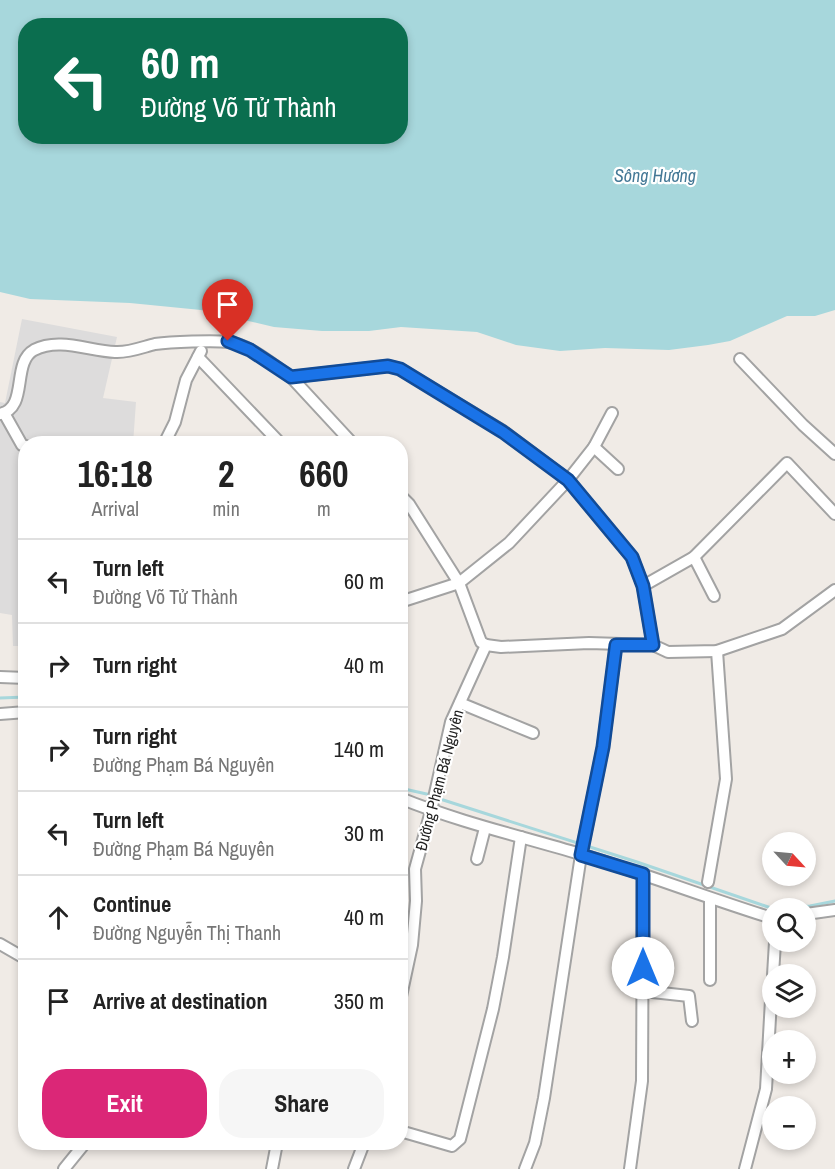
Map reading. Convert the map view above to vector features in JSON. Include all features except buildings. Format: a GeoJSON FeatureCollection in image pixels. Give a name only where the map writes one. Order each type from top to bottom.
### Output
{"type":"FeatureCollection","features":[{"type":"Feature","properties":{"kind":"street"},"geometry":{"type":"LineString","coordinates":[[18,439],[2,414],[13,406],[24,360],[33,351],[49,345],[62,344],[118,352],[159,344],[228,341],[242,345],[291,377],[346,436]]}},
{"type":"Feature","properties":{"kind":"street"},"geometry":{"type":"LineString","coordinates":[[168,436],[175,422],[186,380],[205,342]]}},
{"type":"Feature","properties":{"kind":"street"},"geometry":{"type":"LineString","coordinates":[[198,357],[273,436]]}},
{"type":"Feature","properties":{"kind":"street"},"geometry":{"type":"LineString","coordinates":[[740,359],[803,426],[835,454]]}},
{"type":"Feature","properties":{"kind":"street"},"geometry":{"type":"LineString","coordinates":[[291,377],[394,366],[503,432],[568,480],[632,557],[643,586],[653,645]]}},
{"type":"Feature","properties":{"kind":"street"},"geometry":{"type":"LineString","coordinates":[[408,599],[459,583],[509,543],[568,480],[594,447],[612,413]]}},
{"type":"Feature","properties":{"kind":"street"},"geometry":{"type":"LineString","coordinates":[[594,447],[618,469]]}},
{"type":"Feature","properties":{"kind":"street"},"geometry":{"type":"LineString","coordinates":[[643,586],[694,557],[787,463],[835,514]]}},
{"type":"Feature","properties":{"kind":"street"},"geometry":{"type":"LineString","coordinates":[[408,502],[459,583],[481,642],[486,645],[501,647],[589,643],[653,645],[668,652],[717,651],[782,629],[835,590]]}},
{"type":"Feature","properties":{"kind":"street"},"geometry":{"type":"LineString","coordinates":[[694,557],[714,596]]}},
{"type":"Feature","properties":{"kind":"street","name":"Đường Phạm Bá Nguyên"},"geometry":{"type":"LineString","coordinates":[[408,964],[416,901],[415,869],[451,723],[486,645]]}},
{"type":"Feature","properties":{"kind":"street"},"geometry":{"type":"LineString","coordinates":[[525,1169],[535,1143],[544,1098],[584,838],[603,747],[616,645]]}},
{"type":"Feature","properties":{"kind":"street"},"geometry":{"type":"LineString","coordinates":[[708,882],[726,779],[717,651]]}},
{"type":"Feature","properties":{"kind":"street"},"geometry":{"type":"LineString","coordinates":[[0,677],[18,678]]}},
{"type":"Feature","properties":{"kind":"street"},"geometry":{"type":"LineString","coordinates":[[460,703],[533,733]]}},
{"type":"Feature","properties":{"kind":"street"},"geometry":{"type":"LineString","coordinates":[[0,714],[18,713]]}},
{"type":"Feature","properties":{"kind":"street"},"geometry":{"type":"LineString","coordinates":[[408,800],[485,828],[582,853],[710,899],[762,915]]}},
{"type":"Feature","properties":{"kind":"street"},"geometry":{"type":"LineString","coordinates":[[477,859],[485,828]]}},
{"type":"Feature","properties":{"kind":"street"},"geometry":{"type":"LineString","coordinates":[[408,1133],[452,1146],[460,1139],[497,988],[521,837]]}},
{"type":"Feature","properties":{"kind":"street"},"geometry":{"type":"LineString","coordinates":[[630,1169],[642,1081],[643,874]]}},
{"type":"Feature","properties":{"kind":"street"},"geometry":{"type":"LineString","coordinates":[[710,899],[710,980]]}},
{"type":"Feature","properties":{"kind":"street"},"geometry":{"type":"LineString","coordinates":[[816,913],[835,910]]}},
{"type":"Feature","properties":{"kind":"street"},"geometry":{"type":"LineString","coordinates":[[0,944],[18,954]]}},
{"type":"Feature","properties":{"kind":"street"},"geometry":{"type":"LineString","coordinates":[[643,991],[689,996],[692,1021]]}},
{"type":"Feature","properties":{"kind":"street"},"geometry":{"type":"LineString","coordinates":[[745,1169],[766,1089],[770,1018]]}},
{"type":"Feature","properties":{"kind":"street"},"geometry":{"type":"LineString","coordinates":[[64,1169],[79,1150]]}},
{"type":"Feature","properties":{"kind":"street"},"geometry":{"type":"LineString","coordinates":[[272,1169],[276,1150]]}},
{"type":"Feature","properties":{"kind":"street"},"geometry":{"type":"LineString","coordinates":[[354,1169],[361,1150]]}},
{"type":"Feature","properties":{"kind":"shaded area"},"geometry":{"type":"Polygon","coordinates":[[[22,319],[117,337],[103,398],[136,402],[134,436],[18,436],[18,646],[13,646],[12,615],[0,613],[0,402],[5,403],[22,319]]]}},
{"type":"Feature","properties":{"kind":"water","name":"Sông Hương"},"geometry":{"type":"Polygon","coordinates":[[[0,0],[835,0],[835,310],[815,316],[787,316],[730,341],[708,345],[669,350],[605,348],[560,351],[516,345],[477,332],[401,327],[369,331],[322,331],[274,327],[201,310],[130,303],[30,299],[0,292],[0,0]]]}},
{"type":"Feature","properties":{"kind":"waterway"},"geometry":{"type":"LineString","coordinates":[[0,698],[18,697]]}},
{"type":"Feature","properties":{"kind":"waterway"},"geometry":{"type":"LineString","coordinates":[[408,790],[431,795]]}},
{"type":"Feature","properties":{"kind":"waterway"},"geometry":{"type":"LineString","coordinates":[[437,798],[771,908],[810,906],[835,901]]}},
{"type":"Feature","properties":{"kind":"route"},"geometry":{"type":"LineString","coordinates":[[228,341],[242,345],[291,377],[388,366],[400,369],[503,432],[568,480],[632,557],[643,586],[653,645],[616,645],[603,747],[581,855],[643,874],[643,968]]}}]}
